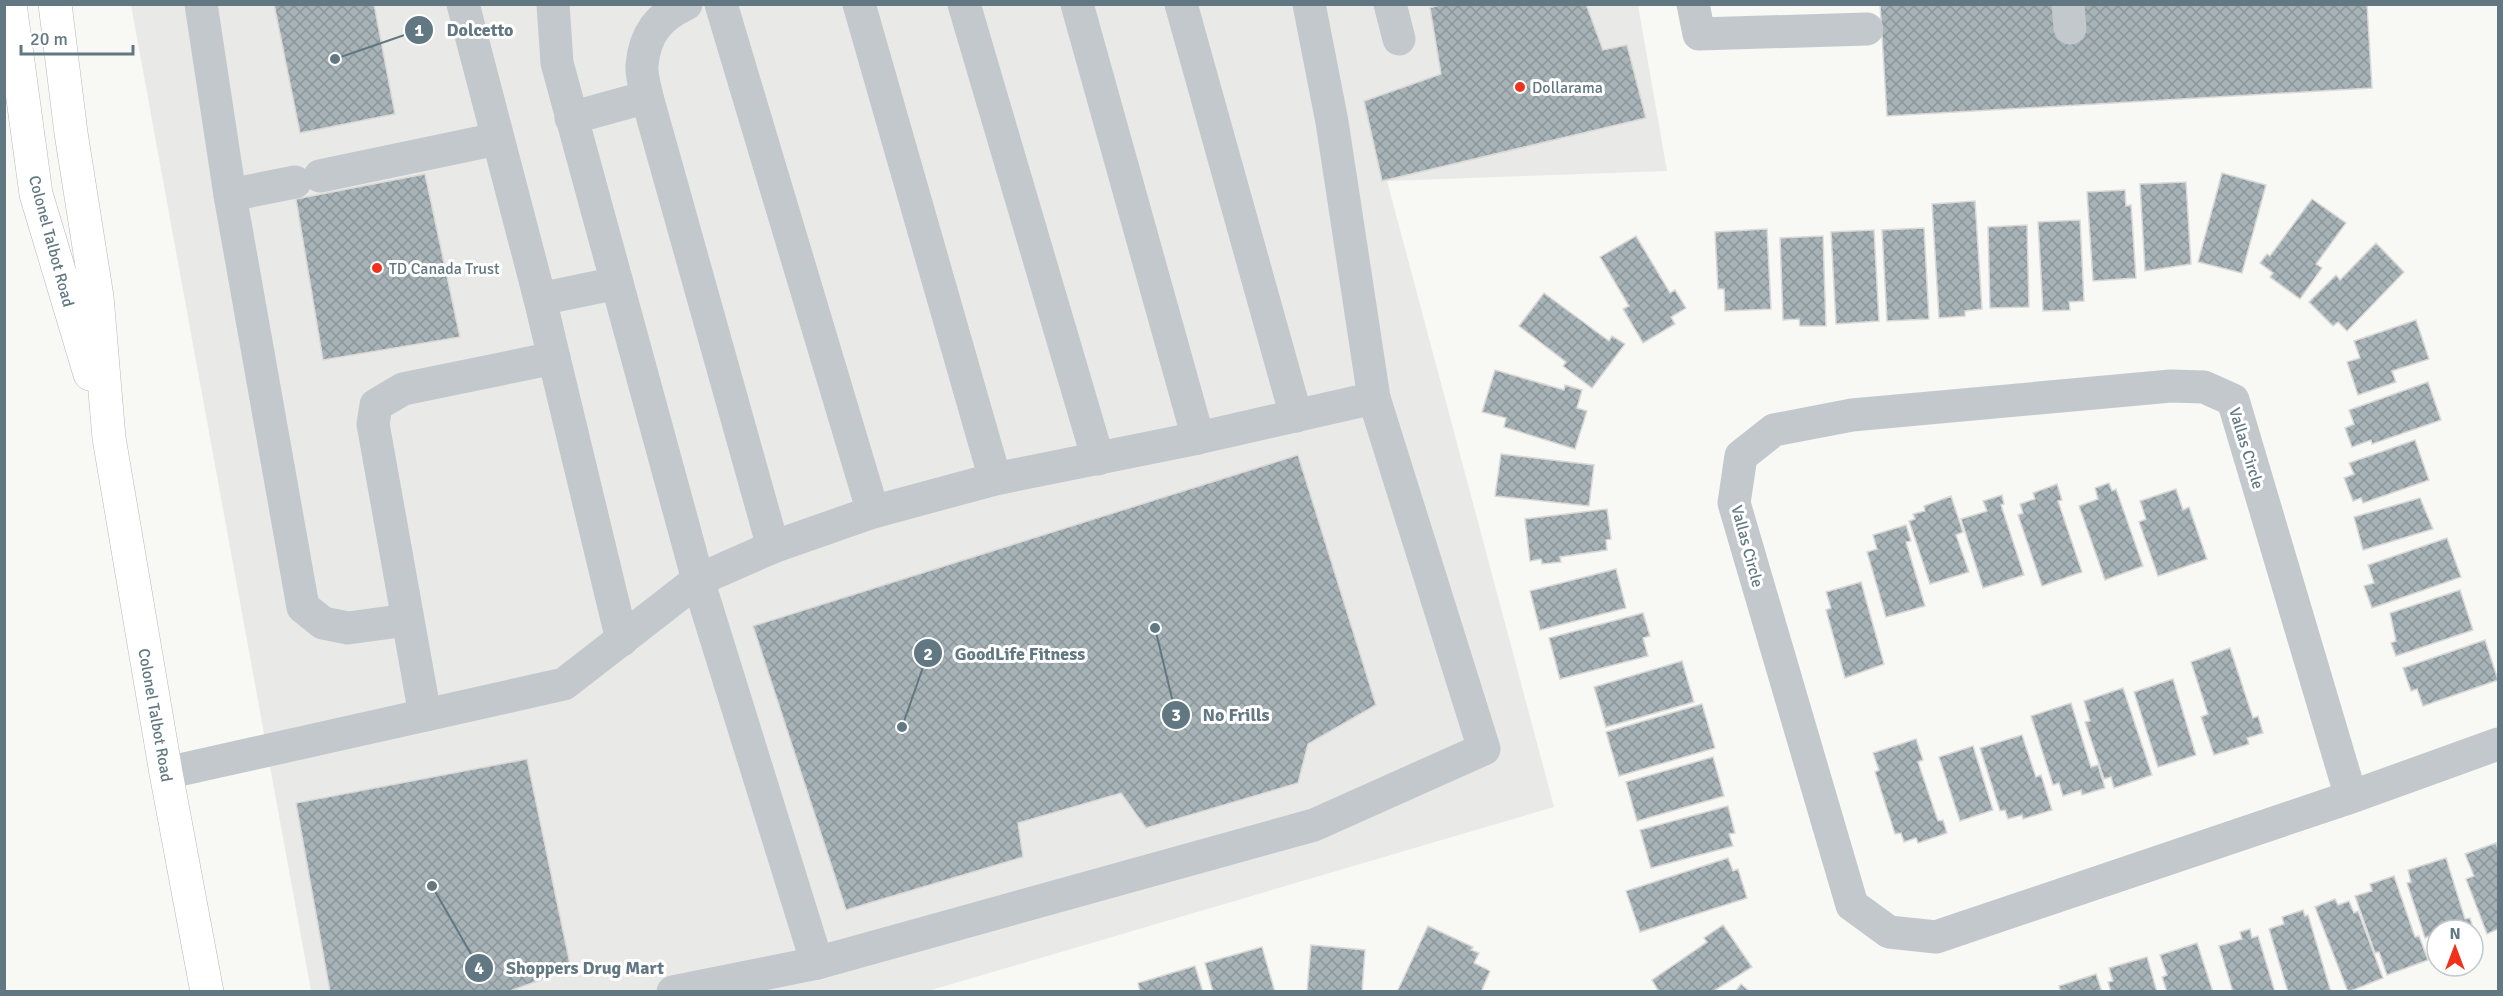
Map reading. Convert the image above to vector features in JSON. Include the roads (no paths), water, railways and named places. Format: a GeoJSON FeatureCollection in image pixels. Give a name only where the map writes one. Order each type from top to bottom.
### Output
{"type":"FeatureCollection","features":[{"type":"Feature","properties":{"kind":"main road","name":"Colonel Talbot Road"},"geometry":{"type":"LineString","coordinates":[[9,4],[36,194],[109,438]]}},
{"type":"Feature","properties":{"kind":"main road","name":"Colonel Talbot Road"},"geometry":{"type":"LineString","coordinates":[[55,4],[71,133],[97,297],[109,438],[166,773],[207,992]]}},
{"type":"Feature","properties":{"kind":"street"},"geometry":{"type":"LineString","coordinates":[[201,4],[231,195],[303,607],[323,623],[348,628],[407,620]]}},
{"type":"Feature","properties":{"kind":"street"},"geometry":{"type":"LineString","coordinates":[[463,4],[540,299],[622,640]]}},
{"type":"Feature","properties":{"kind":"street"},"geometry":{"type":"LineString","coordinates":[[553,4],[557,63],[698,580],[817,963]]}},
{"type":"Feature","properties":{"kind":"street"},"geometry":{"type":"LineString","coordinates":[[686,4],[669,12],[653,27],[641,66],[647,97],[773,547]]}},
{"type":"Feature","properties":{"kind":"street"},"geometry":{"type":"LineString","coordinates":[[721,4],[873,512]]}},
{"type":"Feature","properties":{"kind":"street"},"geometry":{"type":"LineString","coordinates":[[859,4],[995,479]]}},
{"type":"Feature","properties":{"kind":"street"},"geometry":{"type":"LineString","coordinates":[[964,4],[1098,459]]}},
{"type":"Feature","properties":{"kind":"street"},"geometry":{"type":"LineString","coordinates":[[1077,4],[1198,438]]}},
{"type":"Feature","properties":{"kind":"street"},"geometry":{"type":"LineString","coordinates":[[1181,4],[1296,416]]}},
{"type":"Feature","properties":{"kind":"street"},"geometry":{"type":"LineString","coordinates":[[673,992],[817,963],[1314,825],[1484,749],[1374,398],[1332,122],[1309,4]]}},
{"type":"Feature","properties":{"kind":"street"},"geometry":{"type":"LineString","coordinates":[[1390,4],[1399,39]]}},
{"type":"Feature","properties":{"kind":"street"},"geometry":{"type":"LineString","coordinates":[[1693,4],[1699,34],[1867,28]]}},
{"type":"Feature","properties":{"kind":"street"},"geometry":{"type":"LineString","coordinates":[[572,118],[647,97]]}},
{"type":"Feature","properties":{"kind":"street"},"geometry":{"type":"LineString","coordinates":[[231,195],[497,139]]}},
{"type":"Feature","properties":{"kind":"street"},"geometry":{"type":"LineString","coordinates":[[540,299],[617,283]]}},
{"type":"Feature","properties":{"kind":"street"},"geometry":{"type":"LineString","coordinates":[[424,715],[373,424],[376,405],[403,389],[554,358]]}},
{"type":"Feature","properties":{"kind":"street","name":"Vallas Circle"},"geometry":{"type":"LineString","coordinates":[[2351,797],[2233,400],[2204,387],[2171,386],[1852,415],[1774,430],[1741,456],[1734,503],[1852,905],[1889,932],[1936,937],[2351,797],[2499,744]]}},
{"type":"Feature","properties":{"kind":"street"},"geometry":{"type":"LineString","coordinates":[[166,773],[564,684],[698,580],[773,547],[873,512],[995,479],[1198,438],[1374,398]]}},
{"type":"Feature","properties":{"kind":"place","name":"Dolcetto"},"geometry":{"type":"Point","coordinates":[335,59]}},
{"type":"Feature","properties":{"kind":"place","name":"Dollarama"},"geometry":{"type":"Point","coordinates":[1520,87]}},
{"type":"Feature","properties":{"kind":"place","name":"TD Canada Trust"},"geometry":{"type":"Point","coordinates":[377,268]}},
{"type":"Feature","properties":{"kind":"place","name":"No Frills"},"geometry":{"type":"Point","coordinates":[1155,628]}},
{"type":"Feature","properties":{"kind":"place","name":"GoodLife Fitness"},"geometry":{"type":"Point","coordinates":[902,727]}},
{"type":"Feature","properties":{"kind":"place","name":"Shoppers Drug Mart"},"geometry":{"type":"Point","coordinates":[432,886]}}]}
